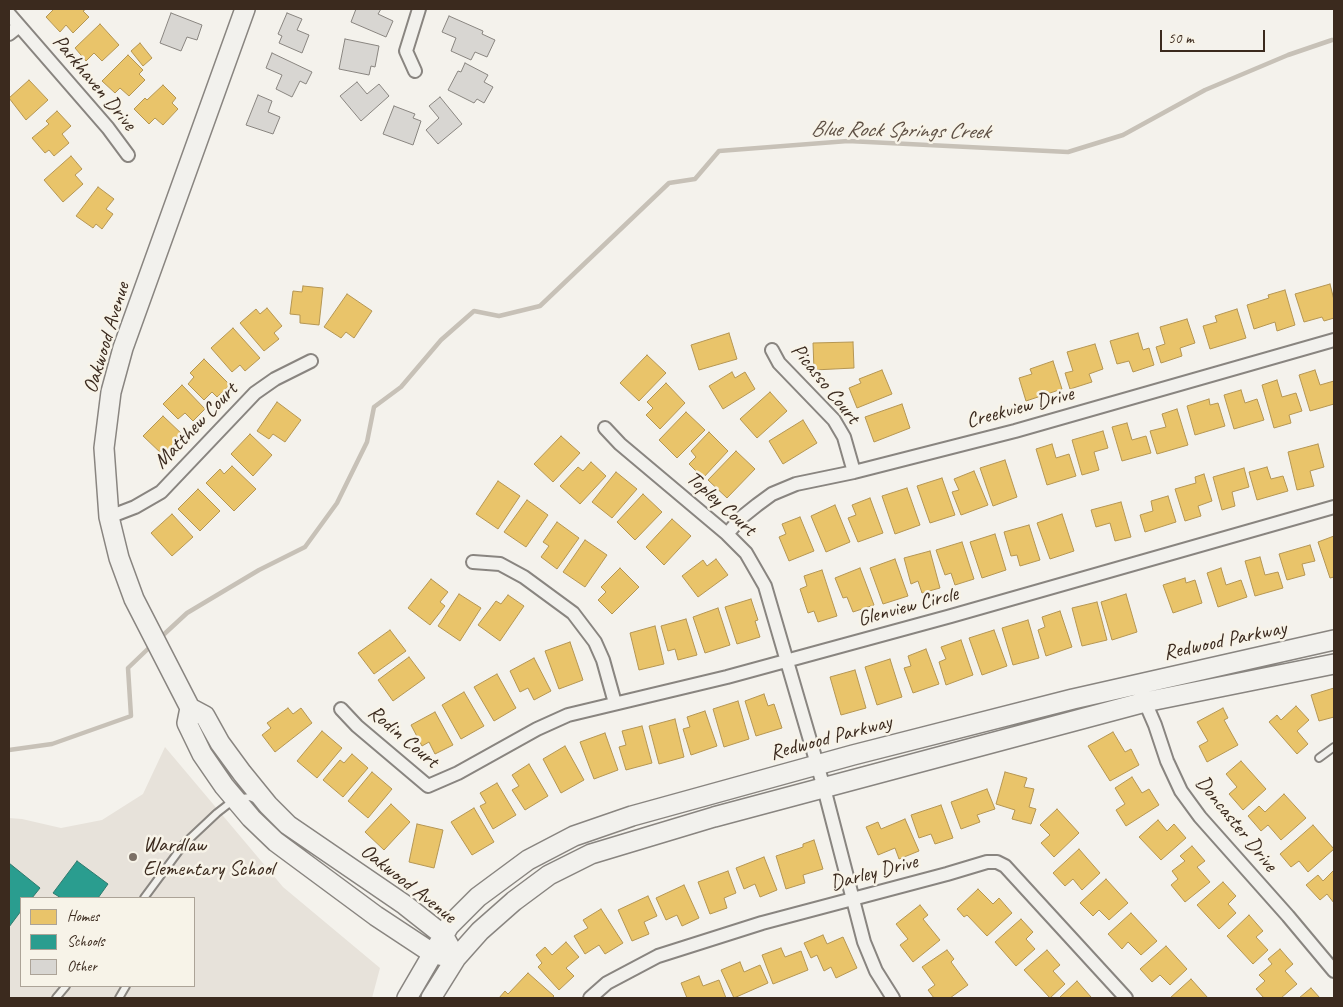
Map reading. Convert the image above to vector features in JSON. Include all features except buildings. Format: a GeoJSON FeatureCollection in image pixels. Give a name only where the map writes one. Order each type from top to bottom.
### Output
{"type":"FeatureCollection","features":[{"type":"Feature","properties":{"kind":"main road","name":"Oakwood Avenue"},"geometry":{"type":"LineString","coordinates":[[245,9],[123,348],[114,383],[104,448],[109,517],[119,558],[134,599],[190,708],[205,716],[220,743],[268,805],[288,824],[443,935],[456,958]]}},
{"type":"Feature","properties":{"kind":"main road","name":"Redwood Parkway"},"geometry":{"type":"LineString","coordinates":[[407,998],[449,926],[478,897],[528,860],[574,836],[641,814],[882,748],[1137,683],[1334,640]]}},
{"type":"Feature","properties":{"kind":"main road","name":"Redwood Parkway"},"geometry":{"type":"LineString","coordinates":[[431,998],[456,958],[480,931],[514,900],[549,875],[591,854],[697,822],[1145,702],[1334,664]]}},
{"type":"Feature","properties":{"kind":"main road","name":"Oakwood Avenue"},"geometry":{"type":"LineString","coordinates":[[190,708],[187,723],[206,761],[234,799],[276,842],[376,916],[432,953],[456,958]]}},
{"type":"Feature","properties":{"kind":"street"},"geometry":{"type":"LineString","coordinates":[[416,71],[406,51],[420,9]]}},
{"type":"Feature","properties":{"kind":"street","name":"Parkhaven Drive"},"geometry":{"type":"LineString","coordinates":[[9,14],[14,30],[108,128],[128,155]]}},
{"type":"Feature","properties":{"kind":"street","name":"Creekview Drive"},"geometry":{"type":"LineString","coordinates":[[728,534],[742,517],[772,494],[796,484],[854,472],[1015,432],[1334,340]]}},
{"type":"Feature","properties":{"kind":"street","name":"Picasso Court"},"geometry":{"type":"LineString","coordinates":[[772,350],[779,363],[834,420],[844,437],[854,472]]}},
{"type":"Feature","properties":{"kind":"street","name":"Matthew Court"},"geometry":{"type":"LineString","coordinates":[[109,517],[135,507],[161,492],[255,393],[275,379],[311,361]]}},
{"type":"Feature","properties":{"kind":"street","name":"Topley Court"},"geometry":{"type":"LineString","coordinates":[[605,428],[620,444],[728,534],[746,553],[765,586],[824,788],[864,942],[876,971],[893,998]]}},
{"type":"Feature","properties":{"kind":"street","name":"Glenview Circle"},"geometry":{"type":"LineString","coordinates":[[495,751],[568,715],[727,677],[1334,507]]}},
{"type":"Feature","properties":{"kind":"street"},"geometry":{"type":"LineString","coordinates":[[472,562],[500,564],[524,577],[573,613],[595,642],[603,660],[615,703]]}},
{"type":"Feature","properties":{"kind":"street","name":"Doncaster Drive"},"geometry":{"type":"LineString","coordinates":[[1137,683],[1156,725],[1167,761],[1181,791],[1200,817],[1334,971]]}},
{"type":"Feature","properties":{"kind":"street","name":"Rodin Court"},"geometry":{"type":"LineString","coordinates":[[341,709],[357,726],[428,786],[458,773],[495,751]]}},
{"type":"Feature","properties":{"kind":"street","name":"Darley Drive"},"geometry":{"type":"LineString","coordinates":[[590,998],[607,983],[658,956],[762,923],[987,862],[997,862],[1004,866],[1126,998]]}},
{"type":"Feature","properties":{"kind":"lane"},"geometry":{"type":"LineString","coordinates":[[1319,758],[1334,747]]}},
{"type":"Feature","properties":{"kind":"lane"},"geometry":{"type":"LineString","coordinates":[[145,897],[193,835],[234,799],[250,797],[268,805]]}},
{"type":"Feature","properties":{"kind":"lane"},"geometry":{"type":"LineString","coordinates":[[56,998],[65,987]]}},
{"type":"Feature","properties":{"kind":"lane"},"geometry":{"type":"LineString","coordinates":[[119,998],[125,987]]}},
{"type":"Feature","properties":{"kind":"shaded area","name":"Wardlaw Elementary School"},"geometry":{"type":"Polygon","coordinates":[[[165,747],[283,887],[380,968],[372,998],[9,998],[9,818],[61,828],[102,820],[143,794],[165,747]]]}},
{"type":"Feature","properties":{"kind":"waterway","name":"Blue Rock Springs Creek"},"geometry":{"type":"LineString","coordinates":[[160,638],[187,613],[259,570],[305,547],[337,503],[367,442],[374,407],[401,387],[441,340],[474,311],[499,316],[540,306],[669,183],[695,179],[719,151],[848,141],[1068,152],[1123,135],[1205,90],[1288,55],[1334,40]]}},
{"type":"Feature","properties":{"kind":"waterway","name":"Blue Rock Springs Creek"},"geometry":{"type":"LineString","coordinates":[[9,750],[52,744],[131,716],[128,668],[152,645]]}},
{"type":"Feature","properties":{"kind":"place","name":"Wardlaw Elementary School"},"geometry":{"type":"Point","coordinates":[133,857]}}]}
